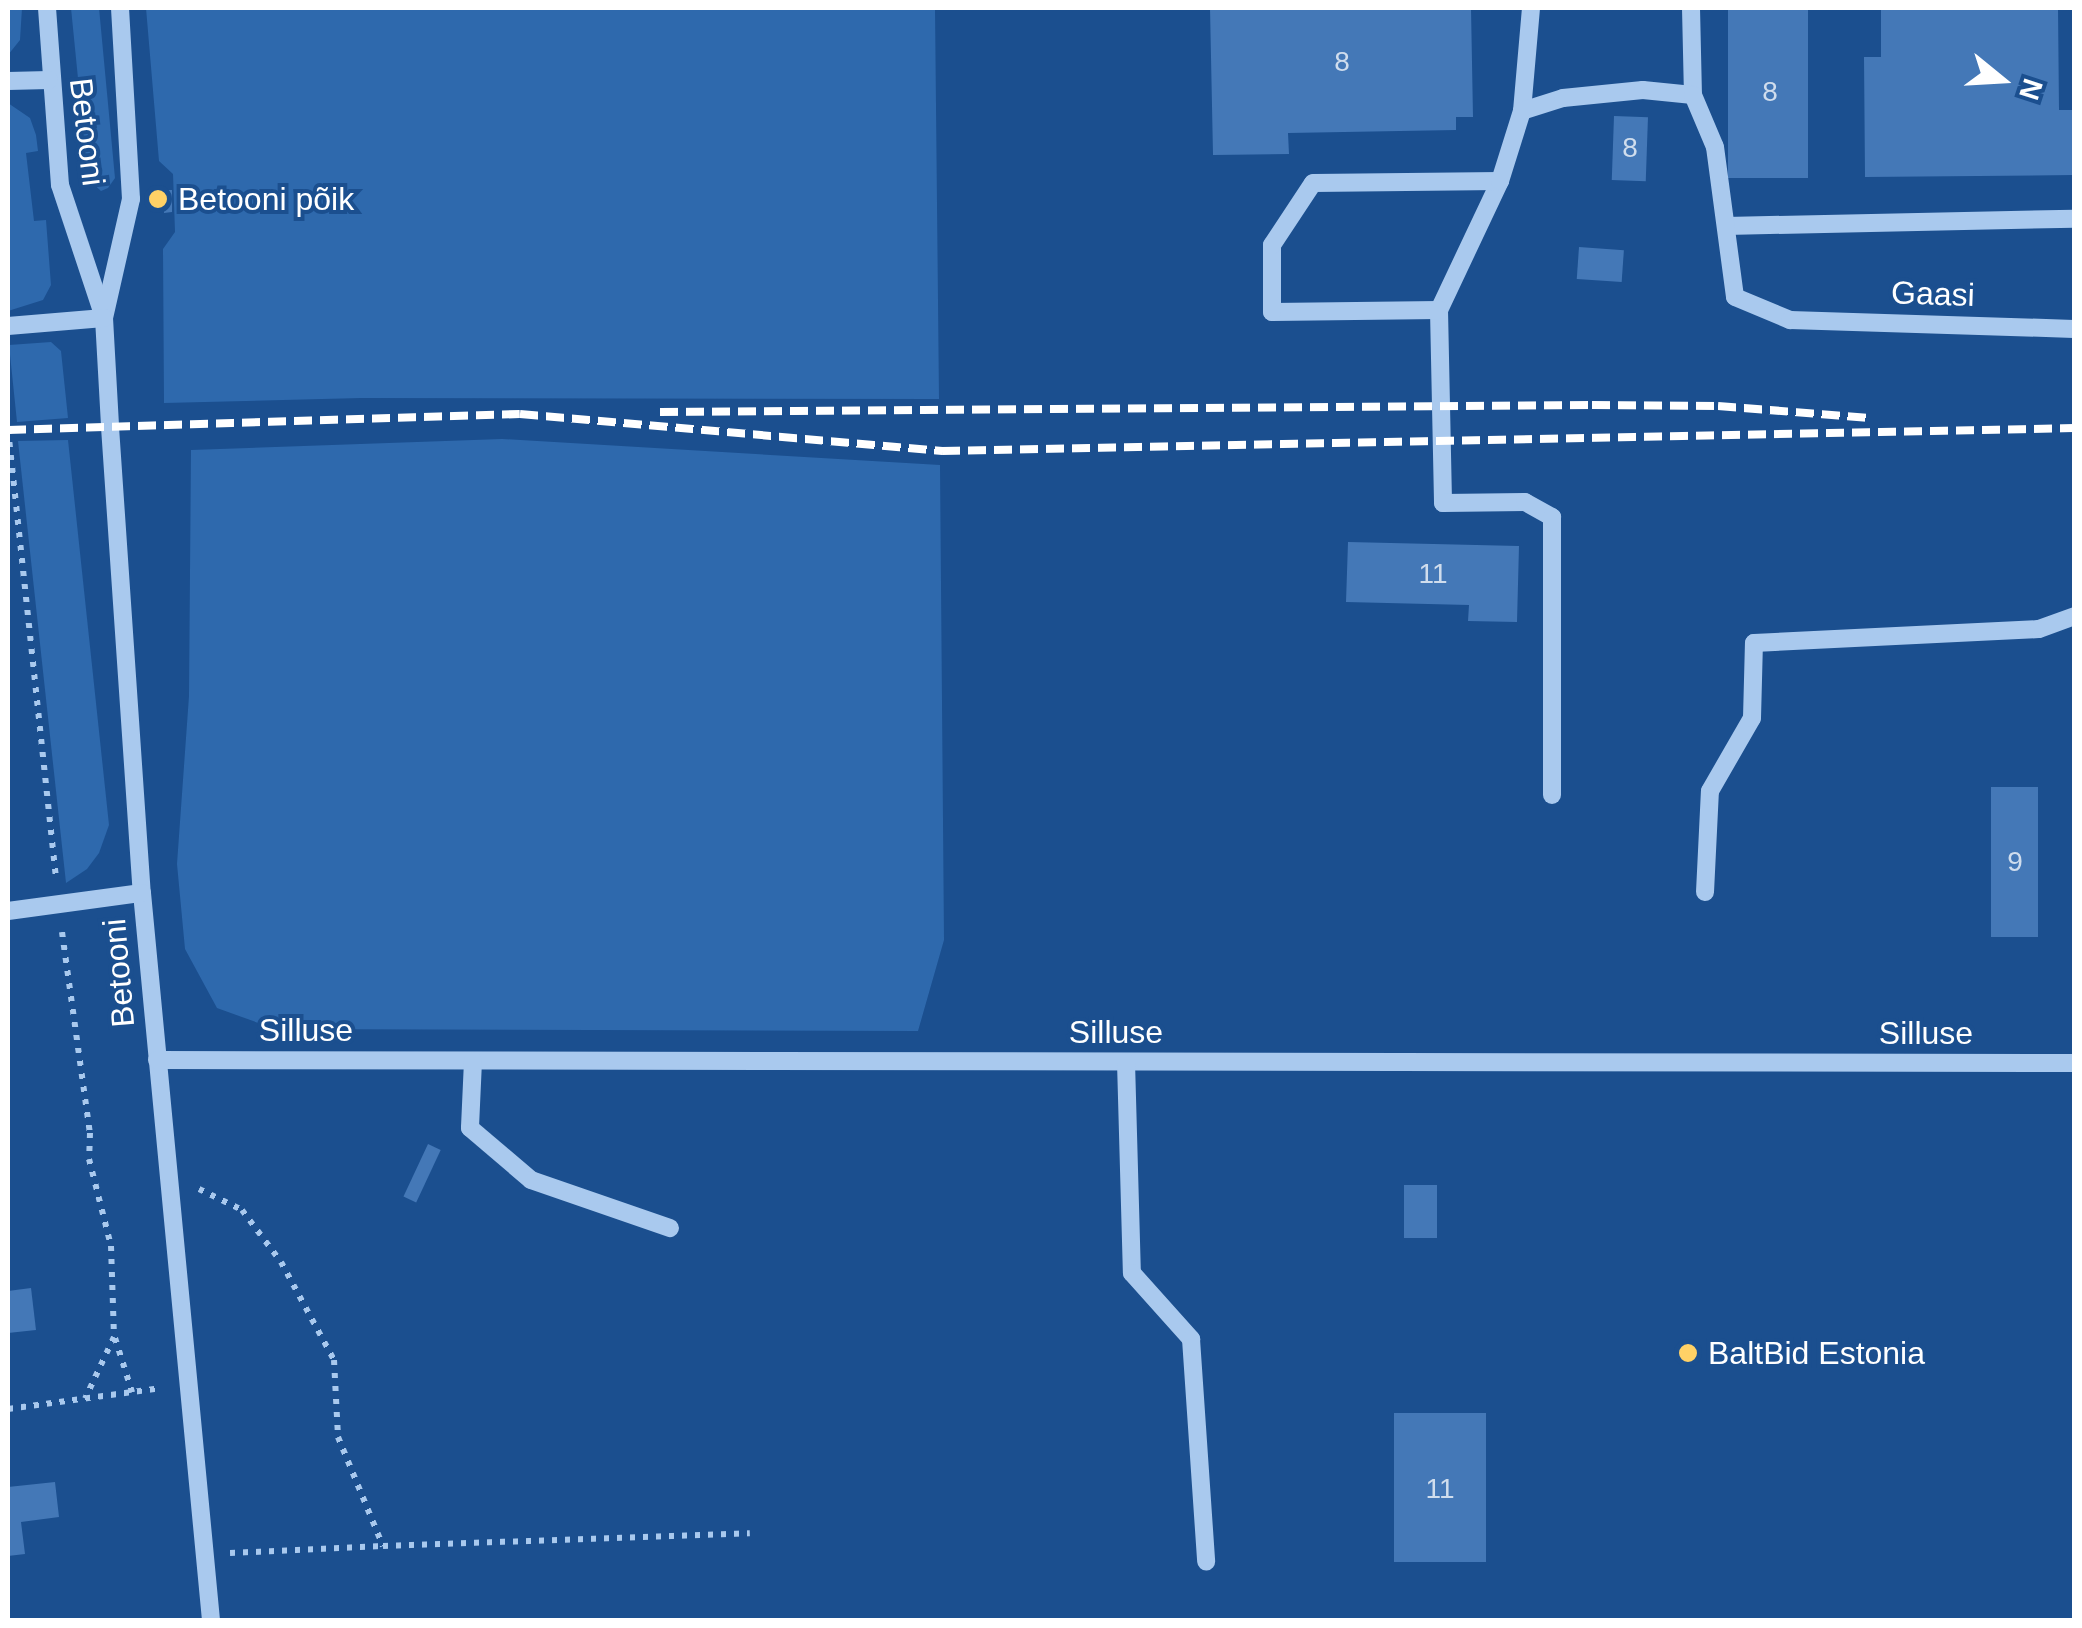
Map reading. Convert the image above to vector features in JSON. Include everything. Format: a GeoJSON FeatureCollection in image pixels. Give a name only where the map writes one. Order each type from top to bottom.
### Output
{"type":"FeatureCollection","features":[{"type":"Feature","properties":{"kind":"street","name":"Betooni"},"geometry":{"type":"LineString","coordinates":[[47,8],[49,80],[60,185],[104,318],[142,894],[211,1620]]}},
{"type":"Feature","properties":{"kind":"street","name":"Betooni"},"geometry":{"type":"LineString","coordinates":[[104,318],[132,199],[120,8]]}},
{"type":"Feature","properties":{"kind":"street"},"geometry":{"type":"LineString","coordinates":[[1530,8],[1522,111],[1500,182],[1439,310],[1443,503],[1526,502],[1552,518],[1552,795]]}},
{"type":"Feature","properties":{"kind":"street"},"geometry":{"type":"LineString","coordinates":[[1691,8],[1693,95],[1715,147],[1726,226],[2074,219]]}},
{"type":"Feature","properties":{"kind":"street"},"geometry":{"type":"LineString","coordinates":[[8,82],[49,80]]}},
{"type":"Feature","properties":{"kind":"street"},"geometry":{"type":"LineString","coordinates":[[1522,111],[1563,98],[1643,90],[1693,95]]}},
{"type":"Feature","properties":{"kind":"street"},"geometry":{"type":"LineString","coordinates":[[1439,310],[1272,312],[1272,245],[1313,183],[1500,182]]}},
{"type":"Feature","properties":{"kind":"street","name":"Gaasi"},"geometry":{"type":"LineString","coordinates":[[1726,226],[1736,297],[1790,320],[2074,328]]}},
{"type":"Feature","properties":{"kind":"street"},"geometry":{"type":"LineString","coordinates":[[8,326],[104,318]]}},
{"type":"Feature","properties":{"kind":"street"},"geometry":{"type":"LineString","coordinates":[[1706,892],[1710,791],[1752,718],[1754,643],[2038,629],[2074,616]]}},
{"type":"Feature","properties":{"kind":"street"},"geometry":{"type":"LineString","coordinates":[[8,911],[142,894]]}},
{"type":"Feature","properties":{"kind":"street","name":"Silluse"},"geometry":{"type":"LineString","coordinates":[[157,1060],[2074,1063]]}},
{"type":"Feature","properties":{"kind":"street"},"geometry":{"type":"LineString","coordinates":[[473,1061],[470,1128],[531,1180],[670,1228]]}},
{"type":"Feature","properties":{"kind":"street"},"geometry":{"type":"LineString","coordinates":[[1126,1062],[1132,1273],[1191,1338],[1206,1561]]}},
{"type":"Feature","properties":{"kind":"path"},"geometry":{"type":"LineString","coordinates":[[8,428],[59,907],[90,1132],[88,1159],[111,1246],[114,1337],[132,1392]]}},
{"type":"Feature","properties":{"kind":"path"},"geometry":{"type":"LineString","coordinates":[[166,1173],[242,1210],[281,1262],[334,1360],[338,1437],[383,1546]]}},
{"type":"Feature","properties":{"kind":"path"},"geometry":{"type":"LineString","coordinates":[[86,1399],[114,1337]]}},
{"type":"Feature","properties":{"kind":"path"},"geometry":{"type":"LineString","coordinates":[[8,1409],[188,1385]]}},
{"type":"Feature","properties":{"kind":"path"},"geometry":{"type":"LineString","coordinates":[[204,1554],[750,1533]]}},
{"type":"Feature","properties":{"kind":"shaded area"},"geometry":{"type":"Polygon","coordinates":[[[8,8],[22,8],[20,40],[8,55],[8,8]]]}},
{"type":"Feature","properties":{"kind":"shaded area"},"geometry":{"type":"Polygon","coordinates":[[[71,8],[99,8],[115,178],[101,191],[88,179],[71,8]]]}},
{"type":"Feature","properties":{"kind":"shaded area"},"geometry":{"type":"Polygon","coordinates":[[[146,8],[935,8],[939,399],[361,398],[164,403],[163,249],[175,232],[173,174],[159,161],[146,8]]]}},
{"type":"Feature","properties":{"kind":"shaded area"},"geometry":{"type":"Polygon","coordinates":[[[8,103],[30,118],[36,135],[38,151],[26,153],[34,221],[46,220],[51,285],[43,300],[8,311],[8,103]]]}},
{"type":"Feature","properties":{"kind":"shaded area"},"geometry":{"type":"Polygon","coordinates":[[[51,342],[61,351],[68,418],[17,422],[9,345],[51,342]]]}},
{"type":"Feature","properties":{"kind":"shaded area"},"geometry":{"type":"Polygon","coordinates":[[[502,439],[940,465],[944,940],[918,1031],[275,1029],[217,1008],[185,949],[177,864],[189,696],[191,450],[502,439]]]}},
{"type":"Feature","properties":{"kind":"shaded area"},"geometry":{"type":"Polygon","coordinates":[[[68,440],[109,825],[99,853],[87,869],[66,883],[18,441],[68,440]]]}},
{"type":"Feature","properties":{"kind":"building"},"geometry":{"type":"Polygon","coordinates":[[[1210,8],[1471,8],[1473,117],[1456,117],[1456,130],[1288,133],[1289,154],[1213,155],[1210,8]]]}},
{"type":"Feature","properties":{"kind":"building"},"geometry":{"type":"Polygon","coordinates":[[[1728,8],[1808,8],[1808,178],[1728,178],[1728,8]]]}},
{"type":"Feature","properties":{"kind":"building"},"geometry":{"type":"Polygon","coordinates":[[[1881,8],[2058,8],[2059,110],[2074,110],[2074,175],[1865,177],[1864,57],[1881,57],[1881,8]]]}},
{"type":"Feature","properties":{"kind":"building"},"geometry":{"type":"Polygon","coordinates":[[[1614,116],[1648,117],[1646,181],[1612,180],[1614,116]]]}},
{"type":"Feature","properties":{"kind":"building"},"geometry":{"type":"Polygon","coordinates":[[[163,190],[172,190],[172,212],[164,213],[163,190]]]}},
{"type":"Feature","properties":{"kind":"building"},"geometry":{"type":"Polygon","coordinates":[[[1579,247],[1624,250],[1622,282],[1577,279],[1579,247]]]}},
{"type":"Feature","properties":{"kind":"building"},"geometry":{"type":"Polygon","coordinates":[[[1348,542],[1519,546],[1517,622],[1468,621],[1469,605],[1346,602],[1348,542]]]}},
{"type":"Feature","properties":{"kind":"building"},"geometry":{"type":"Polygon","coordinates":[[[1991,787],[2038,787],[2038,937],[1991,937],[1991,787]]]}},
{"type":"Feature","properties":{"kind":"building"},"geometry":{"type":"Polygon","coordinates":[[[428,1144],[441,1150],[416,1202],[403,1197],[428,1144]]]}},
{"type":"Feature","properties":{"kind":"building"},"geometry":{"type":"Polygon","coordinates":[[[1404,1185],[1437,1185],[1437,1238],[1404,1238],[1404,1185]]]}},
{"type":"Feature","properties":{"kind":"building"},"geometry":{"type":"Polygon","coordinates":[[[31,1288],[36,1330],[8,1333],[8,1291],[31,1288]]]}},
{"type":"Feature","properties":{"kind":"building"},"geometry":{"type":"Polygon","coordinates":[[[1394,1413],[1486,1413],[1486,1562],[1394,1562],[1394,1413]]]}},
{"type":"Feature","properties":{"kind":"building"},"geometry":{"type":"Polygon","coordinates":[[[55,1482],[59,1517],[21,1522],[25,1554],[8,1556],[8,1487],[55,1482]]]}},
{"type":"Feature","properties":{"kind":"railway"},"geometry":{"type":"LineString","coordinates":[[660,412],[1592,405],[1718,406],[1870,418]]}},
{"type":"Feature","properties":{"kind":"railway"},"geometry":{"type":"LineString","coordinates":[[8,430],[520,414],[942,451],[2074,428]]}},
{"type":"Feature","properties":{"kind":"place","name":"Betooni põik"},"geometry":{"type":"Point","coordinates":[158,199]}},
{"type":"Feature","properties":{"kind":"place","name":"BaltBid Estonia"},"geometry":{"type":"Point","coordinates":[1688,1353]}}]}
